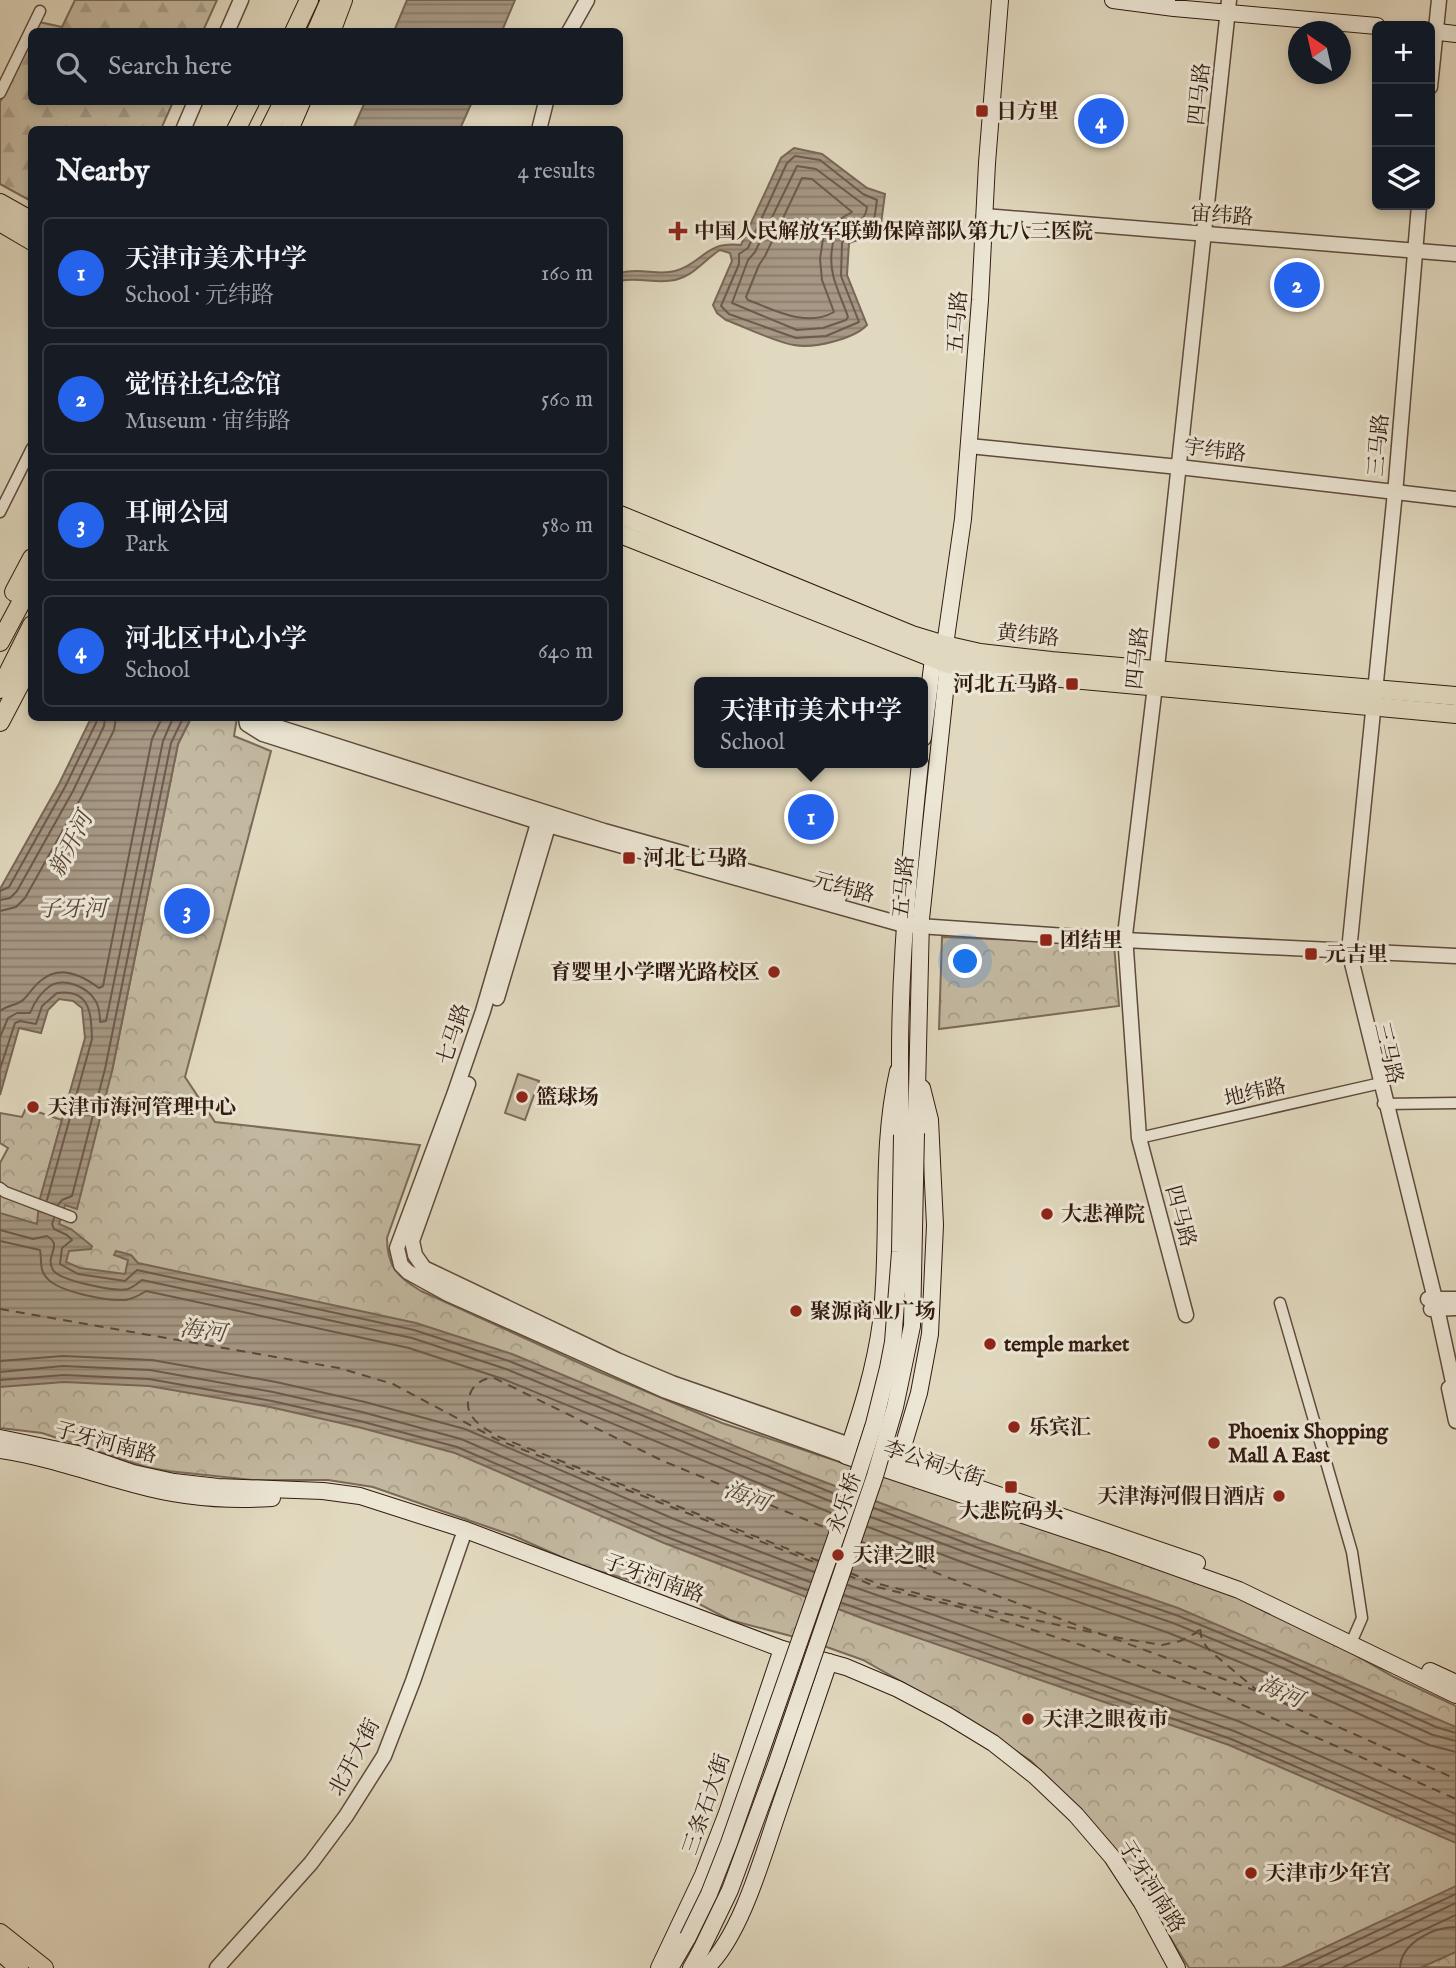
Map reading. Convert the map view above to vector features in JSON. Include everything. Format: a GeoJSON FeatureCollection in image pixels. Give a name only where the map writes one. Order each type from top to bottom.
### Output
{"type":"FeatureCollection","features":[{"type":"Feature","properties":{"kind":"main road"},"geometry":{"type":"LineString","coordinates":[[283,28],[296,0]]}},
{"type":"Feature","properties":{"kind":"main road"},"geometry":{"type":"LineString","coordinates":[[296,28],[309,0]]}},
{"type":"Feature","properties":{"kind":"main road"},"geometry":{"type":"LineString","coordinates":[[332,28],[343,0]]}},
{"type":"Feature","properties":{"kind":"main road","name":"五马路"},"geometry":{"type":"LineString","coordinates":[[909,1134],[917,1070],[921,923],[942,656],[963,519],[1000,0]]}},
{"type":"Feature","properties":{"kind":"main road"},"geometry":{"type":"LineString","coordinates":[[1113,0],[1229,6],[1372,25]]}},
{"type":"Feature","properties":{"kind":"main road"},"geometry":{"type":"LineString","coordinates":[[318,28],[328,6]]}},
{"type":"Feature","properties":{"kind":"main road"},"geometry":{"type":"LineString","coordinates":[[1435,32],[1456,34]]}},
{"type":"Feature","properties":{"kind":"main road"},"geometry":{"type":"LineString","coordinates":[[238,126],[248,105]]}},
{"type":"Feature","properties":{"kind":"main road"},"geometry":{"type":"LineString","coordinates":[[251,126],[261,105]]}},
{"type":"Feature","properties":{"kind":"main road"},"geometry":{"type":"LineString","coordinates":[[271,126],[282,105]]}},
{"type":"Feature","properties":{"kind":"main road"},"geometry":{"type":"LineString","coordinates":[[291,126],[300,105]]}},
{"type":"Feature","properties":{"kind":"main road"},"geometry":{"type":"LineString","coordinates":[[0,203],[28,219]]}},
{"type":"Feature","properties":{"kind":"main road"},"geometry":{"type":"LineString","coordinates":[[0,222],[28,239]]}},
{"type":"Feature","properties":{"kind":"main road","name":"黄纬路"},"geometry":{"type":"LineString","coordinates":[[623,516],[902,630],[942,656]]}},
{"type":"Feature","properties":{"kind":"main road","name":"黄纬路"},"geometry":{"type":"LineString","coordinates":[[623,535],[942,656],[1006,673],[1156,678],[1372,701],[1456,714]]}},
{"type":"Feature","properties":{"kind":"main road"},"geometry":{"type":"LineString","coordinates":[[0,618],[28,566]]}},
{"type":"Feature","properties":{"kind":"main road"},"geometry":{"type":"LineString","coordinates":[[0,642],[28,590]]}},
{"type":"Feature","properties":{"kind":"main road"},"geometry":{"type":"LineString","coordinates":[[0,689],[28,633]]}},
{"type":"Feature","properties":{"kind":"main road","name":"五马路"},"geometry":{"type":"LineString","coordinates":[[928,716],[942,656]]}},
{"type":"Feature","properties":{"kind":"main road"},"geometry":{"type":"LineString","coordinates":[[0,722],[28,669]]}},
{"type":"Feature","properties":{"kind":"main road","name":"黄纬路"},"geometry":{"type":"LineString","coordinates":[[1372,701],[1456,696]]}},
{"type":"Feature","properties":{"kind":"main road","name":"五马路"},"geometry":{"type":"LineString","coordinates":[[909,1134],[898,1071],[904,920],[919,768]]}},
{"type":"Feature","properties":{"kind":"main road"},"geometry":{"type":"LineString","coordinates":[[897,1466],[919,1393],[930,1334],[935,1224],[932,1154],[930,1120],[917,1070]]}},
{"type":"Feature","properties":{"kind":"main road"},"geometry":{"type":"LineString","coordinates":[[848,1450],[864,1407],[881,1322],[887,1227],[888,1133],[898,1071]]}},
{"type":"Feature","properties":{"kind":"main road","name":"永乐桥"},"geometry":{"type":"LineString","coordinates":[[670,1968],[709,1894],[729,1843],[874,1424],[894,1331],[909,1134]]}},
{"type":"Feature","properties":{"kind":"main road","name":"永乐桥"},"geometry":{"type":"LineString","coordinates":[[691,1968],[730,1890],[754,1825],[875,1476],[895,1406],[912,1326],[909,1134]]}},
{"type":"Feature","properties":{"kind":"main road","name":"子牙河南路"},"geometry":{"type":"LineString","coordinates":[[0,1438],[78,1454],[133,1473],[174,1482],[218,1487],[323,1491],[360,1496],[781,1652],[828,1666],[846,1667],[898,1689],[993,1744],[1035,1776],[1076,1815],[1112,1857],[1142,1903],[1169,1966]]}},
{"type":"Feature","properties":{"kind":"main road","name":"子牙河南路"},"geometry":{"type":"LineString","coordinates":[[0,1450],[97,1472],[139,1486],[244,1500],[321,1500],[356,1506],[464,1534]]}},
{"type":"Feature","properties":{"kind":"main road","name":"李公祠大街"},"geometry":{"type":"LineString","coordinates":[[848,1450],[1213,1569],[1256,1586],[1456,1695]]}},
{"type":"Feature","properties":{"kind":"main road","name":"李公祠大街"},"geometry":{"type":"LineString","coordinates":[[1354,1638],[1456,1683]]}},
{"type":"Feature","properties":{"kind":"main road","name":"三条石大街"},"geometry":{"type":"LineString","coordinates":[[659,1968],[704,1875],[781,1652]]}},
{"type":"Feature","properties":{"kind":"main road"},"geometry":{"type":"LineString","coordinates":[[706,1968],[715,1960],[742,1910],[828,1666]]}},
{"type":"Feature","properties":{"kind":"main road"},"geometry":{"type":"LineString","coordinates":[[0,1933],[44,1968]]}},
{"type":"Feature","properties":{"kind":"main road"},"geometry":{"type":"LineString","coordinates":[[0,1951],[19,1968]]}},
{"type":"Feature","properties":{"kind":"street"},"geometry":{"type":"LineString","coordinates":[[229,28],[241,0]]}},
{"type":"Feature","properties":{"kind":"street"},"geometry":{"type":"LineString","coordinates":[[571,28],[587,0]]}},
{"type":"Feature","properties":{"kind":"street"},"geometry":{"type":"LineString","coordinates":[[1435,21],[1439,0]]}},
{"type":"Feature","properties":{"kind":"street","name":"四马路"},"geometry":{"type":"LineString","coordinates":[[1186,1315],[1139,1138],[1124,938],[1156,678],[1229,6]]}},
{"type":"Feature","properties":{"kind":"street"},"geometry":{"type":"LineString","coordinates":[[31,28],[40,10]]}},
{"type":"Feature","properties":{"kind":"street"},"geometry":{"type":"LineString","coordinates":[[0,93],[28,35]]}},
{"type":"Feature","properties":{"kind":"street"},"geometry":{"type":"LineString","coordinates":[[185,126],[194,105]]}},
{"type":"Feature","properties":{"kind":"street"},"geometry":{"type":"LineString","coordinates":[[540,126],[545,105]]}},
{"type":"Feature","properties":{"kind":"street","name":"三马路"},"geometry":{"type":"LineString","coordinates":[[1419,210],[1395,493],[1349,946],[1378,1084],[1456,1396]]}},
{"type":"Feature","properties":{"kind":"street","name":"宙纬路"},"geometry":{"type":"LineString","coordinates":[[984,216],[1456,254]]}},
{"type":"Feature","properties":{"kind":"street","name":"宇纬路"},"geometry":{"type":"LineString","coordinates":[[969,446],[1456,499]]}},
{"type":"Feature","properties":{"kind":"street"},"geometry":{"type":"LineString","coordinates":[[0,512],[28,456]]}},
{"type":"Feature","properties":{"kind":"street","name":"元纬路"},"geometry":{"type":"LineString","coordinates":[[256,721],[545,819],[904,920],[1124,938],[1349,946],[1456,954]]}},
{"type":"Feature","properties":{"kind":"street","name":"七马路"},"geometry":{"type":"LineString","coordinates":[[415,1255],[412,1241],[487,1029],[545,819]]}},
{"type":"Feature","properties":{"kind":"street","name":"七马路"},"geometry":{"type":"LineString","coordinates":[[401,1265],[397,1248],[483,1011],[545,819]]}},
{"type":"Feature","properties":{"kind":"street","name":"地纬路"},"geometry":{"type":"LineString","coordinates":[[1139,1138],[1378,1084]]}},
{"type":"Feature","properties":{"kind":"street"},"geometry":{"type":"LineString","coordinates":[[1383,1104],[1456,1103]]}},
{"type":"Feature","properties":{"kind":"street"},"geometry":{"type":"LineString","coordinates":[[0,1188],[68,1216]]}},
{"type":"Feature","properties":{"kind":"street","name":"李公祠大街"},"geometry":{"type":"LineString","coordinates":[[415,1255],[429,1272],[617,1360],[848,1450]]}},
{"type":"Feature","properties":{"kind":"street","name":"李公祠大街"},"geometry":{"type":"LineString","coordinates":[[401,1265],[416,1278],[448,1294],[633,1377],[704,1406],[848,1450]]}},
{"type":"Feature","properties":{"kind":"street"},"geometry":{"type":"LineString","coordinates":[[1433,1304],[1456,1298]]}},
{"type":"Feature","properties":{"kind":"street"},"geometry":{"type":"LineString","coordinates":[[1280,1303],[1352,1552],[1362,1618],[1354,1638]]}},
{"type":"Feature","properties":{"kind":"street"},"geometry":{"type":"LineString","coordinates":[[1433,1304],[1456,1308]]}},
{"type":"Feature","properties":{"kind":"street","name":"三马路"},"geometry":{"type":"LineString","coordinates":[[1433,1304],[1456,1421]]}},
{"type":"Feature","properties":{"kind":"street","name":"北开大街"},"geometry":{"type":"LineString","coordinates":[[217,1968],[312,1863],[384,1756],[464,1534]]}},
{"type":"Feature","properties":{"kind":"green space"},"geometry":{"type":"Polygon","coordinates":[[[75,0],[217,0],[204,28],[37,28],[39,22],[62,27],[75,0]]]}},
{"type":"Feature","properties":{"kind":"green space"},"geometry":{"type":"Polygon","coordinates":[[[28,44],[28,105],[172,105],[162,126],[28,126],[28,199],[0,184],[0,102],[28,44]]]}},
{"type":"Feature","properties":{"kind":"green space"},"geometry":{"type":"Polygon","coordinates":[[[190,721],[236,721],[234,736],[271,751],[185,1077],[215,1122],[420,1145],[387,1238],[387,1248],[395,1270],[421,1291],[597,1371],[722,1423],[1218,1587],[1320,1635],[1394,1677],[1456,1706],[1456,1967],[1189,1968],[1130,1873],[1095,1826],[1031,1761],[971,1721],[863,1660],[810,1641],[730,1620],[680,1594],[584,1567],[514,1536],[373,1487],[328,1480],[252,1480],[168,1471],[146,1467],[42,1433],[0,1428],[0,1163],[8,1148],[0,1143],[0,1113],[22,1117],[26,1108],[62,1120],[41,1197],[112,1071],[178,744],[190,721]]]}},
{"type":"Feature","properties":{"kind":"green space"},"geometry":{"type":"Polygon","coordinates":[[[942,937],[1114,944],[1119,1006],[939,1029],[942,937]]]}},
{"type":"Feature","properties":{"kind":"green space","name":"篮球场"},"geometry":{"type":"Polygon","coordinates":[[[518,1074],[539,1081],[525,1120],[505,1113],[518,1074]]]}},
{"type":"Feature","properties":{"kind":"water"},"geometry":{"type":"Polygon","coordinates":[[[407,0],[515,0],[503,28],[395,28],[407,0]]]}},
{"type":"Feature","properties":{"kind":"water"},"geometry":{"type":"Polygon","coordinates":[[[364,105],[471,105],[461,126],[354,126],[364,105]]]}},
{"type":"Feature","properties":{"kind":"water"},"geometry":{"type":"Polygon","coordinates":[[[794,148],[822,154],[867,188],[885,194],[881,224],[866,237],[849,243],[847,275],[867,325],[861,330],[833,342],[802,346],[778,341],[726,320],[717,313],[713,305],[732,261],[730,253],[720,250],[682,278],[668,281],[623,281],[623,273],[675,271],[719,246],[741,245],[781,158],[794,148]]]}},
{"type":"Feature","properties":{"kind":"water","name":"子牙河"},"geometry":{"type":"Polygon","coordinates":[[[90,721],[190,721],[178,744],[112,1071],[77,1209],[65,1205],[59,1224],[71,1229],[92,1246],[91,1249],[69,1251],[66,1262],[80,1268],[125,1274],[128,1260],[114,1255],[116,1251],[131,1255],[138,1263],[416,1323],[512,1354],[798,1472],[979,1540],[1178,1608],[1456,1727],[1456,1843],[1229,1745],[875,1623],[664,1543],[455,1453],[270,1407],[149,1386],[64,1382],[0,1387],[0,1213],[37,1224],[39,1202],[85,1038],[82,1008],[73,1001],[59,999],[48,1010],[41,1033],[19,1028],[0,1095],[0,889],[59,784],[90,721]]]}},
{"type":"Feature","properties":{"kind":"water"},"geometry":{"type":"Polygon","coordinates":[[[1456,1886],[1456,1952],[1420,1968],[1281,1968],[1456,1886]]]}},
{"type":"Feature","properties":{"kind":"ferry route"},"geometry":{"type":"LineString","coordinates":[[0,1309],[339,1368],[393,1384],[498,1440],[819,1564]]}},
{"type":"Feature","properties":{"kind":"ferry route"},"geometry":{"type":"LineString","coordinates":[[819,1561],[499,1437],[480,1425],[471,1415],[468,1409],[470,1394],[478,1383],[492,1377],[663,1461],[831,1530]]}},
{"type":"Feature","properties":{"kind":"ferry route"},"geometry":{"type":"LineString","coordinates":[[859,1541],[949,1578],[1259,1692]]}},
{"type":"Feature","properties":{"kind":"ferry route"},"geometry":{"type":"LineString","coordinates":[[850,1573],[879,1584],[961,1604],[1162,1645],[1180,1641],[1200,1628]]}},
{"type":"Feature","properties":{"kind":"ferry route"},"geometry":{"type":"LineString","coordinates":[[847,1575],[877,1587],[960,1607],[1081,1645],[1211,1691],[1456,1799]]}},
{"type":"Feature","properties":{"kind":"ferry route"},"geometry":{"type":"LineString","coordinates":[[1200,1629],[1202,1641],[1210,1651],[1259,1692],[1456,1779]]}},
{"type":"Feature","properties":{"kind":"place","name":"日方里"},"geometry":{"type":"Point","coordinates":[982,111]}},
{"type":"Feature","properties":{"kind":"place","name":"河北区中心小学"},"geometry":{"type":"Point","coordinates":[1101,121]}},
{"type":"Feature","properties":{"kind":"place","name":"中国人民解放军联勤保障部队第九八三医院"},"geometry":{"type":"Point","coordinates":[678,231]}},
{"type":"Feature","properties":{"kind":"place","name":"觉悟社纪念馆"},"geometry":{"type":"Point","coordinates":[1297,285]}},
{"type":"Feature","properties":{"kind":"place","name":"河北五马路"},"geometry":{"type":"Point","coordinates":[1072,684]}},
{"type":"Feature","properties":{"kind":"place","name":"天津市美术中学"},"geometry":{"type":"Point","coordinates":[811,817]}},
{"type":"Feature","properties":{"kind":"place","name":"河北七马路"},"geometry":{"type":"Point","coordinates":[629,858]}},
{"type":"Feature","properties":{"kind":"place","name":"耳闸公园"},"geometry":{"type":"Point","coordinates":[187,911]}},
{"type":"Feature","properties":{"kind":"place","name":"团结里"},"geometry":{"type":"Point","coordinates":[1046,940]}},
{"type":"Feature","properties":{"kind":"place","name":"元吉里"},"geometry":{"type":"Point","coordinates":[1311,954]}},
{"type":"Feature","properties":{"kind":"place","name":"育婴里小学曙光路校区"},"geometry":{"type":"Point","coordinates":[774,972]}},
{"type":"Feature","properties":{"kind":"place","name":"篮球场"},"geometry":{"type":"Point","coordinates":[522,1097]}},
{"type":"Feature","properties":{"kind":"place","name":"天津市海河管理中心"},"geometry":{"type":"Point","coordinates":[33,1107]}},
{"type":"Feature","properties":{"kind":"place","name":"大悲禅院"},"geometry":{"type":"Point","coordinates":[1047,1214]}},
{"type":"Feature","properties":{"kind":"place","name":"聚源商业广场"},"geometry":{"type":"Point","coordinates":[796,1311]}},
{"type":"Feature","properties":{"kind":"place","name":"temple market"},"geometry":{"type":"Point","coordinates":[990,1344]}},
{"type":"Feature","properties":{"kind":"place","name":"乐宾汇"},"geometry":{"type":"Point","coordinates":[1014,1427]}},
{"type":"Feature","properties":{"kind":"place","name":"Phoenix Shopping Mall A East"},"geometry":{"type":"Point","coordinates":[1214,1443]}},
{"type":"Feature","properties":{"kind":"place","name":"大悲院码头"},"geometry":{"type":"Point","coordinates":[1011,1487]}},
{"type":"Feature","properties":{"kind":"place","name":"天津海河假日酒店"},"geometry":{"type":"Point","coordinates":[1279,1496]}},
{"type":"Feature","properties":{"kind":"place","name":"天津之眼"},"geometry":{"type":"Point","coordinates":[838,1555]}},
{"type":"Feature","properties":{"kind":"place","name":"天津之眼夜市"},"geometry":{"type":"Point","coordinates":[1028,1719]}},
{"type":"Feature","properties":{"kind":"place","name":"天津市少年宫"},"geometry":{"type":"Point","coordinates":[1251,1873]}},
{"type":"Feature","properties":{"kind":"water label","name":"新开河"},"geometry":{"type":"Point","coordinates":[70,844]}},
{"type":"Feature","properties":{"kind":"water label","name":"海河"},"geometry":{"type":"Point","coordinates":[203,1330]}},
{"type":"Feature","properties":{"kind":"water label","name":"海河"},"geometry":{"type":"Point","coordinates":[747,1496]}},
{"type":"Feature","properties":{"kind":"water label","name":"海河"},"geometry":{"type":"Point","coordinates":[1281,1691]}}]}
